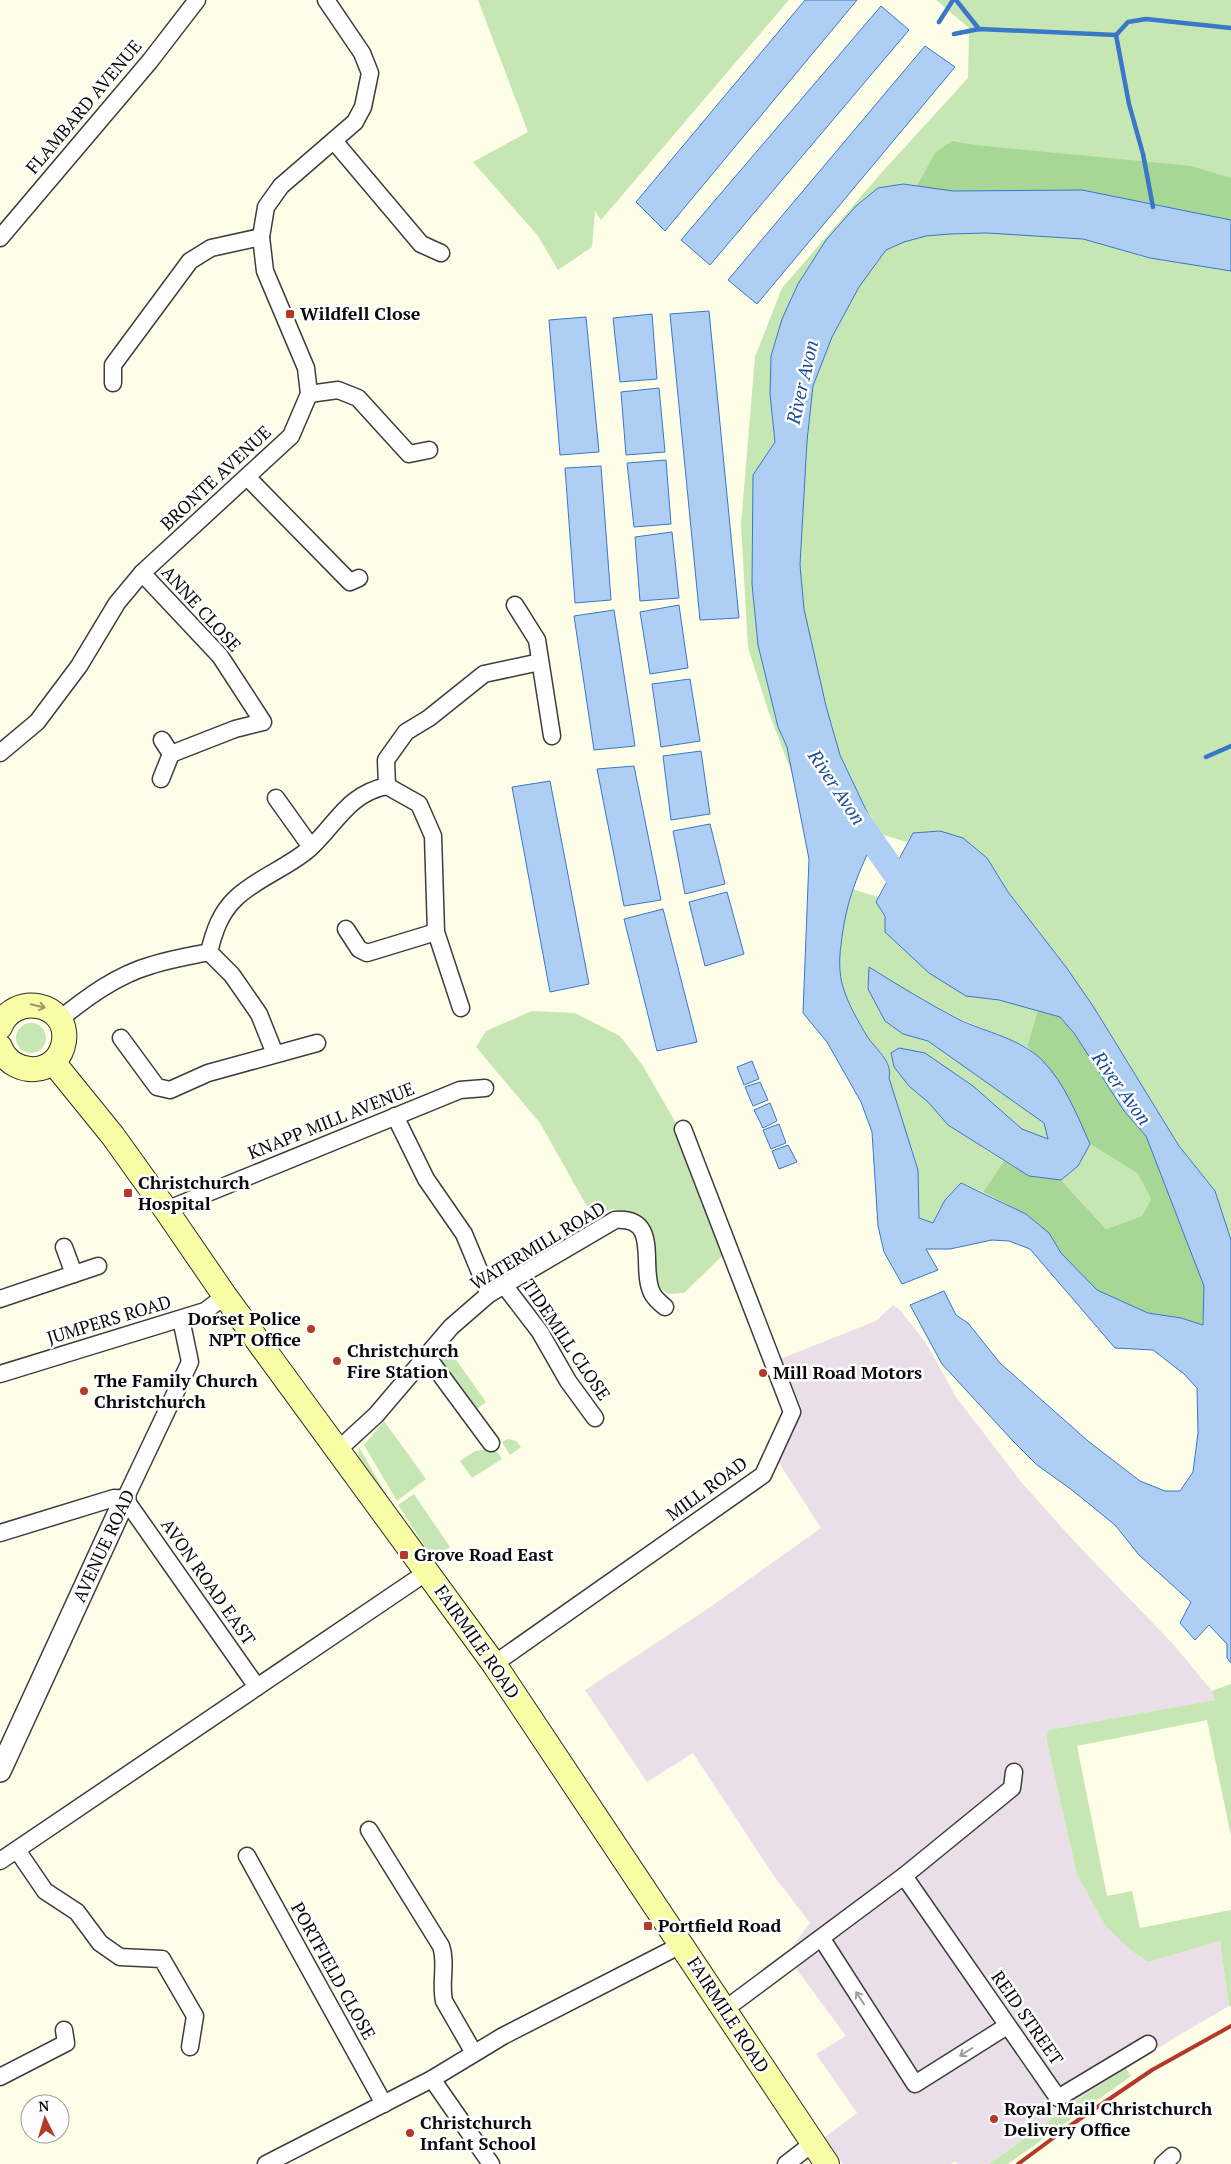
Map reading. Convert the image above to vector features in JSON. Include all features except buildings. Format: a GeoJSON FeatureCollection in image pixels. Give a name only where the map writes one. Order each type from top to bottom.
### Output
{"type":"FeatureCollection","features":[{"type":"Feature","properties":{"kind":"main road"},"geometry":{"type":"LineString","coordinates":[[2,1057],[16,1066],[28,1070],[42,1068],[53,1062],[60,1053],[64,1042],[63,1030],[59,1020],[48,1009],[34,1005],[23,1006],[3,1013]]}},
{"type":"Feature","properties":{"kind":"main road","name":"FAIRMILE ROAD"},"geometry":{"type":"LineString","coordinates":[[53,1062],[113,1136],[225,1296],[339,1449],[494,1664],[827,2164]]}},
{"type":"Feature","properties":{"kind":"street","name":"FLAMBARD AVENUE"},"geometry":{"type":"LineString","coordinates":[[0,238],[150,61],[197,0]]}},
{"type":"Feature","properties":{"kind":"street"},"geometry":{"type":"LineString","coordinates":[[326,0],[362,53],[370,73],[363,107],[355,122],[281,186],[266,207],[261,237],[265,271],[306,368],[309,394],[338,390],[358,398],[409,454],[430,450]]}},
{"type":"Feature","properties":{"kind":"street"},"geometry":{"type":"LineString","coordinates":[[334,140],[421,244],[440,253]]}},
{"type":"Feature","properties":{"kind":"street"},"geometry":{"type":"LineString","coordinates":[[113,384],[113,364],[190,261],[211,248],[261,237]]}},
{"type":"Feature","properties":{"kind":"street","name":"BRONTE AVENUE"},"geometry":{"type":"LineString","coordinates":[[0,753],[37,722],[79,666],[117,603],[142,573],[290,436],[309,394]]}},
{"type":"Feature","properties":{"kind":"street"},"geometry":{"type":"LineString","coordinates":[[247,477],[350,582],[360,578]]}},
{"type":"Feature","properties":{"kind":"street","name":"ANNE CLOSE"},"geometry":{"type":"LineString","coordinates":[[142,573],[220,656],[266,726],[235,729],[172,754]]}},
{"type":"Feature","properties":{"kind":"street"},"geometry":{"type":"LineString","coordinates":[[515,606],[537,640],[552,736]]}},
{"type":"Feature","properties":{"kind":"street"},"geometry":{"type":"LineString","coordinates":[[387,786],[386,760],[406,732],[429,718],[484,674],[540,662]]}},
{"type":"Feature","properties":{"kind":"street"},"geometry":{"type":"LineString","coordinates":[[161,779],[172,754],[162,740]]}},
{"type":"Feature","properties":{"kind":"street"},"geometry":{"type":"LineString","coordinates":[[209,952],[215,928],[234,899],[255,883],[311,847],[352,801],[373,788],[387,786],[419,804],[432,836],[436,932],[461,1008]]}},
{"type":"Feature","properties":{"kind":"street"},"geometry":{"type":"LineString","coordinates":[[276,798],[311,847]]}},
{"type":"Feature","properties":{"kind":"street"},"geometry":{"type":"LineString","coordinates":[[346,929],[359,949],[367,953],[436,932]]}},
{"type":"Feature","properties":{"kind":"street"},"geometry":{"type":"LineString","coordinates":[[59,1020],[89,996],[117,979],[151,965],[209,952]]}},
{"type":"Feature","properties":{"kind":"street"},"geometry":{"type":"LineString","coordinates":[[209,952],[232,975],[259,1014],[275,1054]]}},
{"type":"Feature","properties":{"kind":"street"},"geometry":{"type":"LineString","coordinates":[[120,1038],[157,1087],[164,1090],[170,1090],[208,1073],[317,1043]]}},
{"type":"Feature","properties":{"kind":"street","name":"KNAPP MILL AVENUE"},"geometry":{"type":"LineString","coordinates":[[166,1210],[460,1090],[485,1088]]}},
{"type":"Feature","properties":{"kind":"street"},"geometry":{"type":"LineString","coordinates":[[395,1116],[426,1179],[464,1234],[489,1294]]}},
{"type":"Feature","properties":{"kind":"street","name":"MILL ROAD"},"geometry":{"type":"LineString","coordinates":[[494,1664],[763,1475],[792,1412],[683,1129]]}},
{"type":"Feature","properties":{"kind":"street","name":"WATERMILL ROAD"},"geometry":{"type":"LineString","coordinates":[[339,1449],[376,1415],[452,1326],[489,1294],[608,1223],[623,1219],[637,1224],[642,1229],[646,1244],[651,1292],[665,1307]]}},
{"type":"Feature","properties":{"kind":"street"},"geometry":{"type":"LineString","coordinates":[[64,1247],[74,1274]]}},
{"type":"Feature","properties":{"kind":"street"},"geometry":{"type":"LineString","coordinates":[[0,1299],[98,1266]]}},
{"type":"Feature","properties":{"kind":"street","name":"TIDEMILL CLOSE"},"geometry":{"type":"LineString","coordinates":[[504,1285],[540,1332],[568,1381],[595,1418]]}},
{"type":"Feature","properties":{"kind":"street","name":"JUMPERS ROAD"},"geometry":{"type":"LineString","coordinates":[[0,1374],[205,1311],[225,1296]]}},
{"type":"Feature","properties":{"kind":"street","name":"AVENUE ROAD"},"geometry":{"type":"LineString","coordinates":[[0,1770],[190,1362],[181,1319]]}},
{"type":"Feature","properties":{"kind":"street"},"geometry":{"type":"LineString","coordinates":[[426,1355],[490,1443]]}},
{"type":"Feature","properties":{"kind":"street"},"geometry":{"type":"LineString","coordinates":[[0,1533],[114,1498],[126,1500]]}},
{"type":"Feature","properties":{"kind":"street","name":"AVON ROAD EAST"},"geometry":{"type":"LineString","coordinates":[[126,1500],[257,1688]]}},
{"type":"Feature","properties":{"kind":"street"},"geometry":{"type":"LineString","coordinates":[[0,1861],[427,1572]]}},
{"type":"Feature","properties":{"kind":"street"},"geometry":{"type":"LineString","coordinates":[[724,2010],[822,1939],[904,1876],[1012,1788],[1014,1772]]}},
{"type":"Feature","properties":{"kind":"street"},"geometry":{"type":"LineString","coordinates":[[369,1830],[441,1946],[444,1956],[442,1992],[444,2001],[474,2053]]}},
{"type":"Feature","properties":{"kind":"street"},"geometry":{"type":"LineString","coordinates":[[17,1850],[44,1891],[77,1912],[100,1943],[120,1957],[162,1959],[195,2016],[190,2047]]}},
{"type":"Feature","properties":{"kind":"street","name":"PORTFIELD CLOSE"},"geometry":{"type":"LineString","coordinates":[[247,1856],[384,2104]]}},
{"type":"Feature","properties":{"kind":"street","name":"REID STREET"},"geometry":{"type":"LineString","coordinates":[[904,1876],[1058,2098],[1148,2044]]}},
{"type":"Feature","properties":{"kind":"street"},"geometry":{"type":"LineString","coordinates":[[822,1939],[916,2084],[1007,2026]]}},
{"type":"Feature","properties":{"kind":"street"},"geometry":{"type":"LineString","coordinates":[[266,2164],[384,2104],[560,2006],[681,1945]]}},
{"type":"Feature","properties":{"kind":"street"},"geometry":{"type":"LineString","coordinates":[[0,2077],[68,2041]]}},
{"type":"Feature","properties":{"kind":"street"},"geometry":{"type":"LineString","coordinates":[[432,2078],[491,2164]]}},
{"type":"Feature","properties":{"kind":"street"},"geometry":{"type":"LineString","coordinates":[[786,2164],[812,2144]]}},
{"type":"Feature","properties":{"kind":"shaded area"},"geometry":{"type":"Polygon","coordinates":[[[893,1305],[900,1310],[926,1343],[956,1397],[1022,1483],[1074,1541],[1173,1644],[1212,1691],[1216,1700],[1048,1730],[1046,1738],[1077,1875],[1106,1927],[1133,1952],[1148,1962],[1220,1941],[1229,2006],[1174,2038],[1076,2101],[989,2164],[958,2164],[955,2161],[951,2164],[843,2164],[824,2138],[857,2113],[816,2054],[846,2036],[786,1955],[810,1923],[774,1876],[693,1753],[647,1782],[585,1690],[706,1610],[821,1528],[776,1458],[792,1434],[801,1406],[780,1359],[876,1321],[893,1305]]]}},
{"type":"Feature","properties":{"kind":"green space"},"geometry":{"type":"Polygon","coordinates":[[[478,0],[789,0],[601,220],[595,211],[592,247],[558,270],[538,236],[473,162],[528,132],[478,0]]]}},
{"type":"Feature","properties":{"kind":"green space"},"geometry":{"type":"Polygon","coordinates":[[[936,0],[1231,0],[1231,1240],[1215,1191],[1179,1146],[1093,1006],[1066,967],[1008,892],[987,858],[963,838],[941,831],[913,833],[907,842],[877,833],[847,769],[794,779],[768,710],[748,648],[741,525],[755,357],[782,288],[883,171],[968,78],[969,28],[936,0]]]}},
{"type":"Feature","properties":{"kind":"green space"},"geometry":{"type":"Polygon","coordinates":[[[952,141],[975,145],[1191,166],[1231,178],[1231,220],[1082,190],[953,191],[917,186],[935,153],[952,141]]]}},
{"type":"Feature","properties":{"kind":"green space"},"geometry":{"type":"Polygon","coordinates":[[[852,889],[878,897],[876,902],[885,916],[885,932],[966,996],[999,1000],[1038,1010],[1027,1047],[960,1019],[923,1000],[903,1034],[928,1040],[1044,1123],[1048,1140],[1022,1129],[973,1086],[909,1086],[983,1148],[1004,1161],[983,1192],[961,1183],[945,1200],[933,1223],[919,1218],[912,1165],[889,1078],[888,1066],[870,1041],[850,1006],[840,975],[840,938],[852,889]]]}},
{"type":"Feature","properties":{"kind":"green space"},"geometry":{"type":"Polygon","coordinates":[[[1038,1010],[1060,1017],[1074,1033],[1124,1111],[1146,1136],[1204,1286],[1203,1325],[1181,1318],[1148,1313],[1097,1290],[1061,1253],[1049,1233],[1026,1214],[983,1192],[1004,1161],[1029,1176],[1061,1180],[1106,1229],[1142,1216],[1151,1199],[1137,1173],[1090,1144],[1076,1114],[1044,1062],[1027,1047],[1038,1010]]]}},
{"type":"Feature","properties":{"kind":"green space"},"geometry":{"type":"Polygon","coordinates":[[[532,1011],[575,1013],[620,1036],[643,1066],[680,1130],[726,1252],[684,1293],[669,1294],[658,1287],[647,1230],[639,1217],[613,1209],[593,1217],[540,1123],[476,1047],[486,1031],[532,1011]]]}},
{"type":"Feature","properties":{"kind":"green space"},"geometry":{"type":"Polygon","coordinates":[[[31,1023],[41,1028],[46,1038],[41,1048],[31,1053],[21,1048],[16,1038],[21,1028],[31,1023]]]}},
{"type":"Feature","properties":{"kind":"green space"},"geometry":{"type":"Polygon","coordinates":[[[1090,1144],[1137,1173],[1151,1199],[1142,1216],[1106,1229],[1061,1180],[1078,1166],[1090,1144]]]}},
{"type":"Feature","properties":{"kind":"green space"},"geometry":{"type":"Polygon","coordinates":[[[449,1350],[486,1402],[477,1409],[441,1361],[449,1350]]]}},
{"type":"Feature","properties":{"kind":"green space"},"geometry":{"type":"Polygon","coordinates":[[[384,1421],[426,1479],[397,1501],[364,1445],[384,1421]]]}},
{"type":"Feature","properties":{"kind":"green space"},"geometry":{"type":"Polygon","coordinates":[[[508,1439],[516,1441],[521,1447],[510,1455],[502,1442],[508,1439]]]}},
{"type":"Feature","properties":{"kind":"green space"},"geometry":{"type":"Polygon","coordinates":[[[359,1447],[402,1522],[358,1460],[359,1447]]]}},
{"type":"Feature","properties":{"kind":"green space"},"geometry":{"type":"Polygon","coordinates":[[[494,1448],[502,1459],[472,1478],[460,1461],[475,1451],[494,1448]]]}},
{"type":"Feature","properties":{"kind":"green space"},"geometry":{"type":"Polygon","coordinates":[[[414,1494],[450,1547],[433,1559],[398,1505],[414,1494]]]}},
{"type":"Feature","properties":{"kind":"green space"},"geometry":{"type":"Polygon","coordinates":[[[1231,1684],[1231,1836],[1207,1720],[1077,1746],[1107,1896],[1132,1891],[1140,1928],[1231,1910],[1231,2006],[1229,2006],[1220,1941],[1148,1962],[1133,1952],[1106,1927],[1077,1875],[1046,1738],[1048,1730],[1215,1700],[1212,1691],[1231,1684]]]}},
{"type":"Feature","properties":{"kind":"green space"},"geometry":{"type":"Polygon","coordinates":[[[1126,2068],[1131,2076],[1008,2164],[989,2164],[1076,2101],[1126,2068]]]}},
{"type":"Feature","properties":{"kind":"water"},"geometry":{"type":"Polygon","coordinates":[[[805,0],[857,0],[665,231],[636,202],[805,0]]]}},
{"type":"Feature","properties":{"kind":"water"},"geometry":{"type":"Polygon","coordinates":[[[881,6],[909,30],[710,265],[681,240],[881,6]]]}},
{"type":"Feature","properties":{"kind":"water"},"geometry":{"type":"Polygon","coordinates":[[[925,46],[955,67],[757,304],[728,280],[925,46]]]}},
{"type":"Feature","properties":{"kind":"water"},"geometry":{"type":"Polygon","coordinates":[[[903,184],[953,191],[1082,190],[1231,220],[1231,271],[1150,258],[1083,239],[987,233],[926,236],[904,242],[886,250],[859,287],[832,337],[813,386],[807,441],[800,565],[804,609],[826,706],[840,755],[877,833],[859,874],[846,914],[840,951],[841,977],[845,993],[854,1012],[867,1036],[886,1061],[890,1072],[889,1078],[918,1170],[919,1218],[933,1223],[945,1200],[961,1183],[1026,1214],[1049,1233],[1061,1253],[1097,1290],[1148,1313],[1181,1318],[1203,1325],[1204,1286],[1146,1136],[1124,1111],[1074,1033],[1060,1017],[999,1000],[966,996],[929,973],[885,932],[885,916],[876,902],[913,833],[940,831],[963,838],[987,858],[1008,892],[1066,967],[1093,1006],[1179,1146],[1215,1191],[1231,1240],[1231,1663],[1227,1658],[1227,1644],[1209,1625],[1195,1640],[1180,1623],[1191,1602],[1139,1555],[1115,1525],[1072,1490],[1037,1465],[942,1364],[910,1305],[944,1291],[956,1315],[968,1323],[1000,1363],[1088,1441],[1140,1481],[1165,1491],[1180,1491],[1193,1472],[1198,1433],[1197,1388],[1184,1374],[1153,1350],[1115,1348],[1030,1249],[1009,1241],[992,1240],[950,1249],[926,1249],[938,1270],[902,1284],[884,1252],[878,1226],[872,1132],[861,1102],[827,1042],[803,1013],[809,859],[787,747],[778,727],[758,645],[752,584],[753,475],[775,442],[770,394],[771,356],[782,319],[798,284],[826,240],[856,206],[878,188],[903,184]]]}},
{"type":"Feature","properties":{"kind":"water"},"geometry":{"type":"Polygon","coordinates":[[[709,311],[739,618],[700,620],[670,314],[709,311]]]}},
{"type":"Feature","properties":{"kind":"water"},"geometry":{"type":"Polygon","coordinates":[[[652,314],[657,379],[620,382],[613,318],[652,314]]]}},
{"type":"Feature","properties":{"kind":"water"},"geometry":{"type":"Polygon","coordinates":[[[586,317],[599,452],[560,455],[549,320],[586,317]]]}},
{"type":"Feature","properties":{"kind":"water"},"geometry":{"type":"Polygon","coordinates":[[[659,388],[665,452],[626,455],[621,392],[659,388]]]}},
{"type":"Feature","properties":{"kind":"water"},"geometry":{"type":"Polygon","coordinates":[[[666,460],[671,524],[634,527],[627,463],[666,460]]]}},
{"type":"Feature","properties":{"kind":"water"},"geometry":{"type":"Polygon","coordinates":[[[601,466],[611,600],[575,603],[565,468],[601,466]]]}},
{"type":"Feature","properties":{"kind":"water"},"geometry":{"type":"Polygon","coordinates":[[[672,532],[679,598],[640,601],[635,537],[672,532]]]}},
{"type":"Feature","properties":{"kind":"water"},"geometry":{"type":"Polygon","coordinates":[[[679,605],[688,668],[650,674],[640,612],[679,605]]]}},
{"type":"Feature","properties":{"kind":"water"},"geometry":{"type":"Polygon","coordinates":[[[614,610],[635,746],[594,750],[574,616],[614,610]]]}},
{"type":"Feature","properties":{"kind":"water"},"geometry":{"type":"Polygon","coordinates":[[[690,679],[700,741],[661,747],[652,684],[690,679]]]}},
{"type":"Feature","properties":{"kind":"water"},"geometry":{"type":"Polygon","coordinates":[[[701,751],[710,814],[671,820],[663,756],[701,751]]]}},
{"type":"Feature","properties":{"kind":"water"},"geometry":{"type":"Polygon","coordinates":[[[634,766],[661,900],[624,906],[597,769],[634,766]]]}},
{"type":"Feature","properties":{"kind":"water"},"geometry":{"type":"Polygon","coordinates":[[[550,781],[589,984],[550,992],[512,787],[550,781]]]}},
{"type":"Feature","properties":{"kind":"water"},"geometry":{"type":"Polygon","coordinates":[[[710,824],[725,884],[685,894],[673,831],[710,824]]]}},
{"type":"Feature","properties":{"kind":"water"},"geometry":{"type":"Polygon","coordinates":[[[727,892],[744,954],[705,966],[689,902],[727,892]]]}},
{"type":"Feature","properties":{"kind":"water"},"geometry":{"type":"Polygon","coordinates":[[[663,909],[697,1042],[657,1051],[624,919],[663,909]]]}},
{"type":"Feature","properties":{"kind":"water"},"geometry":{"type":"Polygon","coordinates":[[[869,967],[958,1019],[1014,1041],[1043,1061],[1064,1090],[1090,1144],[1078,1166],[1061,1180],[1029,1176],[948,1125],[929,1103],[909,1086],[894,1067],[891,1053],[899,1048],[925,1053],[973,1086],[1022,1129],[1048,1139],[1044,1123],[928,1041],[903,1034],[885,1021],[868,989],[869,967]]]}},
{"type":"Feature","properties":{"kind":"water"},"geometry":{"type":"Polygon","coordinates":[[[752,1061],[759,1079],[744,1085],[737,1067],[752,1061]]]}},
{"type":"Feature","properties":{"kind":"water"},"geometry":{"type":"Polygon","coordinates":[[[760,1082],[768,1100],[753,1106],[745,1087],[760,1082]]]}},
{"type":"Feature","properties":{"kind":"water"},"geometry":{"type":"Polygon","coordinates":[[[770,1103],[777,1121],[763,1128],[754,1110],[770,1103]]]}},
{"type":"Feature","properties":{"kind":"water"},"geometry":{"type":"Polygon","coordinates":[[[779,1124],[786,1143],[771,1149],[763,1130],[779,1124]]]}},
{"type":"Feature","properties":{"kind":"water"},"geometry":{"type":"Polygon","coordinates":[[[788,1145],[797,1162],[779,1169],[772,1151],[788,1145]]]}},
{"type":"Feature","properties":{"kind":"waterway"},"geometry":{"type":"LineString","coordinates":[[939,22],[953,0]]}},
{"type":"Feature","properties":{"kind":"waterway"},"geometry":{"type":"LineString","coordinates":[[956,0],[979,29]]}},
{"type":"Feature","properties":{"kind":"waterway"},"geometry":{"type":"LineString","coordinates":[[1116,35],[1128,22],[1146,19],[1231,28]]}},
{"type":"Feature","properties":{"kind":"waterway"},"geometry":{"type":"LineString","coordinates":[[954,34],[979,29],[1116,35]]}},
{"type":"Feature","properties":{"kind":"waterway"},"geometry":{"type":"LineString","coordinates":[[1116,35],[1129,104],[1143,154],[1153,207]]}},
{"type":"Feature","properties":{"kind":"waterway"},"geometry":{"type":"LineString","coordinates":[[1206,757],[1231,746]]}},
{"type":"Feature","properties":{"kind":"waterway","name":"River Avon"},"geometry":{"type":"LineString","coordinates":[[854,815],[898,878],[917,892]]}},
{"type":"Feature","properties":{"kind":"railway"},"geometry":{"type":"LineString","coordinates":[[1018,2164],[1068,2127],[1152,2070],[1231,2026]]}},
{"type":"Feature","properties":{"kind":"place","name":"Wildfell Close"},"geometry":{"type":"Point","coordinates":[290,314]}},
{"type":"Feature","properties":{"kind":"place","name":"Christchurch Hospital"},"geometry":{"type":"Point","coordinates":[128,1193]}},
{"type":"Feature","properties":{"kind":"place","name":"Dorset Police NPT Office"},"geometry":{"type":"Point","coordinates":[311,1329]}},
{"type":"Feature","properties":{"kind":"place","name":"Christchurch Fire Station"},"geometry":{"type":"Point","coordinates":[337,1361]}},
{"type":"Feature","properties":{"kind":"place","name":"Mill Road Motors"},"geometry":{"type":"Point","coordinates":[763,1373]}},
{"type":"Feature","properties":{"kind":"place","name":"The Family Church Christchurch"},"geometry":{"type":"Point","coordinates":[84,1391]}},
{"type":"Feature","properties":{"kind":"place","name":"Grove Road East"},"geometry":{"type":"Point","coordinates":[404,1555]}},
{"type":"Feature","properties":{"kind":"place","name":"Portfield Road"},"geometry":{"type":"Point","coordinates":[648,1926]}},
{"type":"Feature","properties":{"kind":"place","name":"Royal Mail Christchurch Delivery Office"},"geometry":{"type":"Point","coordinates":[994,2119]}},
{"type":"Feature","properties":{"kind":"place","name":"Christchurch Infant School"},"geometry":{"type":"Point","coordinates":[410,2133]}}]}
